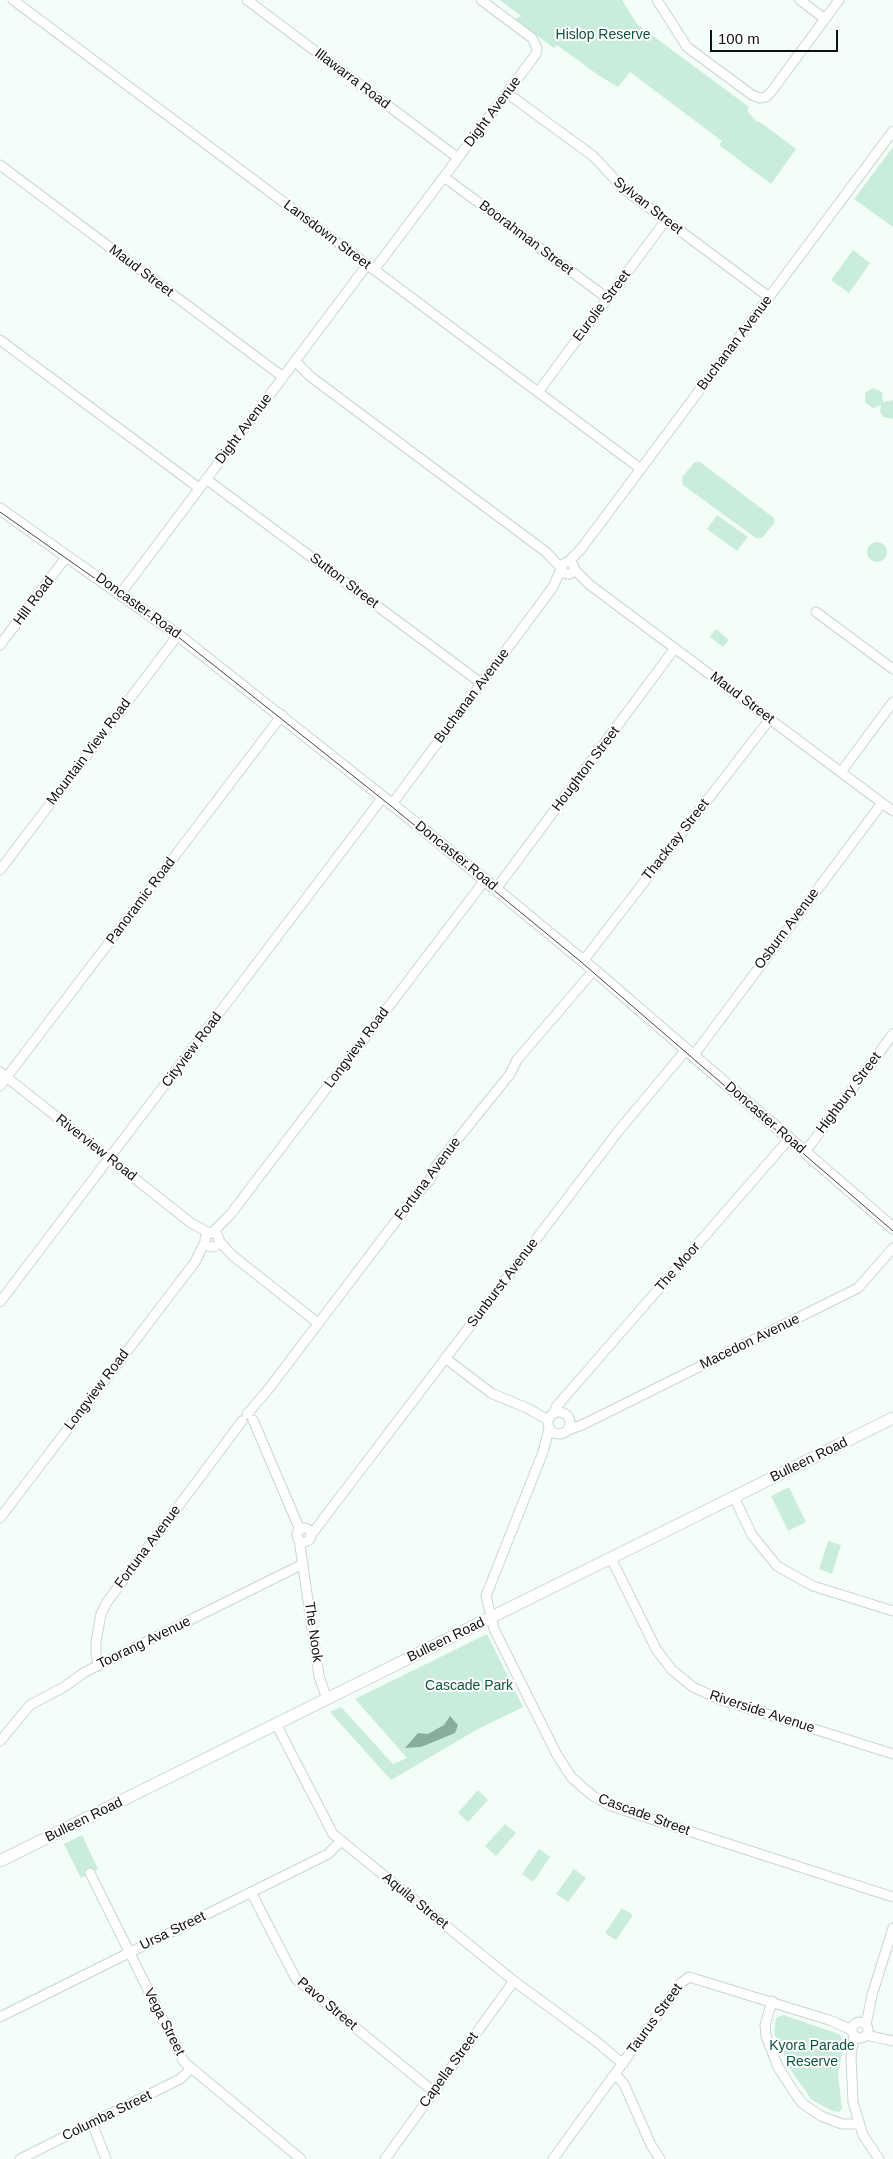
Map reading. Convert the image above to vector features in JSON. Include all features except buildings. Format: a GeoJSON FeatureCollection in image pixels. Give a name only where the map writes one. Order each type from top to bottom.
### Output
{"type":"FeatureCollection","features":[{"type":"Feature","properties":{"kind":"main road","name":"Doncaster Road"},"geometry":{"type":"LineString","coordinates":[[0,509],[121,593],[282,715],[594,970],[893,1228]]}},
{"type":"Feature","properties":{"kind":"main road","name":"Bulleen Road"},"geometry":{"type":"LineString","coordinates":[[0,1861],[893,1418]]}},
{"type":"Feature","properties":{"kind":"street","name":"Lansdown Street"},"geometry":{"type":"LineString","coordinates":[[13,0],[641,469]]}},
{"type":"Feature","properties":{"kind":"street","name":"Illawarra Road"},"geometry":{"type":"LineString","coordinates":[[247,0],[458,158]]}},
{"type":"Feature","properties":{"kind":"street","name":"Dight Avenue"},"geometry":{"type":"LineString","coordinates":[[121,593],[293,364],[444,177],[534,58],[537,48],[532,38],[481,0]]}},
{"type":"Feature","properties":{"kind":"street"},"geometry":{"type":"LineString","coordinates":[[657,0],[687,47],[752,95],[763,98],[771,92],[839,0]]}},
{"type":"Feature","properties":{"kind":"street"},"geometry":{"type":"LineString","coordinates":[[800,0],[825,19]]}},
{"type":"Feature","properties":{"kind":"street","name":"Sylvan Street"},"geometry":{"type":"LineString","coordinates":[[507,93],[593,156],[615,182],[769,297]]}},
{"type":"Feature","properties":{"kind":"street","name":"Buchanan Avenue"},"geometry":{"type":"LineString","coordinates":[[387,801],[481,683],[553,588],[891,134],[893,127]]}},
{"type":"Feature","properties":{"kind":"street","name":"Maud Street"},"geometry":{"type":"LineString","coordinates":[[0,165],[283,377]]}},
{"type":"Feature","properties":{"kind":"street","name":"Boorahman Street"},"geometry":{"type":"LineString","coordinates":[[444,177],[607,298]]}},
{"type":"Feature","properties":{"kind":"street","name":"Eurolie Street"},"geometry":{"type":"LineString","coordinates":[[538,392],[666,220]]}},
{"type":"Feature","properties":{"kind":"street"},"geometry":{"type":"LineString","coordinates":[[0,340],[199,488]]}},
{"type":"Feature","properties":{"kind":"street","name":"Maud Street"},"geometry":{"type":"LineString","coordinates":[[293,364],[893,811]]}},
{"type":"Feature","properties":{"kind":"street","name":"Sutton Street"},"geometry":{"type":"LineString","coordinates":[[206,479],[481,683]]}},
{"type":"Feature","properties":{"kind":"street","name":"Hill Road"},"geometry":{"type":"LineString","coordinates":[[0,645],[67,556]]}},
{"type":"Feature","properties":{"kind":"street"},"geometry":{"type":"LineString","coordinates":[[816,612],[893,669]]}},
{"type":"Feature","properties":{"kind":"street","name":"Mountain View Road"},"geometry":{"type":"LineString","coordinates":[[0,870],[178,635]]}},
{"type":"Feature","properties":{"kind":"street","name":"Houghton Street"},"geometry":{"type":"LineString","coordinates":[[496,889],[675,648]]}},
{"type":"Feature","properties":{"kind":"street"},"geometry":{"type":"LineString","coordinates":[[840,772],[893,702]]}},
{"type":"Feature","properties":{"kind":"street","name":"Panoramic Road"},"geometry":{"type":"LineString","coordinates":[[0,1086],[3,1075],[282,715]]}},
{"type":"Feature","properties":{"kind":"street","name":"Thackray Street"},"geometry":{"type":"LineString","coordinates":[[583,961],[770,719]]}},
{"type":"Feature","properties":{"kind":"street","name":"Cityview Road"},"geometry":{"type":"LineString","coordinates":[[0,1302],[109,1158],[387,801]]}},
{"type":"Feature","properties":{"kind":"street","name":"Osburn Avenue"},"geometry":{"type":"LineString","coordinates":[[690,1053],[882,803]]}},
{"type":"Feature","properties":{"kind":"street","name":"Longview Road"},"geometry":{"type":"LineString","coordinates":[[0,1518],[485,880]]}},
{"type":"Feature","properties":{"kind":"street","name":"Fortuna Avenue"},"geometry":{"type":"LineString","coordinates":[[98,1665],[96,1642],[101,1614],[107,1602],[229,1440],[248,1420],[266,1392],[415,1196],[430,1180],[436,1166],[510,1074],[517,1060],[594,970]]}},
{"type":"Feature","properties":{"kind":"street","name":"Highbury Street"},"geometry":{"type":"LineString","coordinates":[[805,1152],[893,1034]]}},
{"type":"Feature","properties":{"kind":"street","name":"Sunburst Avenue"},"geometry":{"type":"LineString","coordinates":[[305,1534],[323,1519],[620,1129],[690,1053]]}},
{"type":"Feature","properties":{"kind":"street","name":"Riverview Road"},"geometry":{"type":"LineString","coordinates":[[3,1075],[318,1323]]}},
{"type":"Feature","properties":{"kind":"street","name":"The Moor"},"geometry":{"type":"LineString","coordinates":[[553,1418],[556,1407],[789,1139]]}},
{"type":"Feature","properties":{"kind":"street","name":"Macedon Avenue"},"geometry":{"type":"LineString","coordinates":[[543,1452],[566,1429],[594,1419],[858,1288],[893,1248]]}},
{"type":"Feature","properties":{"kind":"street"},"geometry":{"type":"LineString","coordinates":[[446,1358],[491,1393],[553,1418],[567,1416],[566,1429],[554,1433],[553,1418]]}},
{"type":"Feature","properties":{"kind":"street","name":"Macedon Avenue"},"geometry":{"type":"LineString","coordinates":[[492,1617],[486,1596],[488,1589],[543,1452],[553,1418]]}},
{"type":"Feature","properties":{"kind":"street","name":"The Nook"},"geometry":{"type":"LineString","coordinates":[[248,1420],[262,1442],[305,1534],[303,1564],[319,1676],[328,1698]]}},
{"type":"Feature","properties":{"kind":"street"},"geometry":{"type":"LineString","coordinates":[[734,1498],[752,1535],[777,1566],[813,1586],[893,1611]]}},
{"type":"Feature","properties":{"kind":"street","name":"Riverside Avenue"},"geometry":{"type":"LineString","coordinates":[[611,1558],[656,1649],[672,1670],[693,1687],[719,1699],[893,1754]]}},
{"type":"Feature","properties":{"kind":"street","name":"Toorang Avenue"},"geometry":{"type":"LineString","coordinates":[[0,1741],[30,1705],[98,1665],[303,1564]]}},
{"type":"Feature","properties":{"kind":"street","name":"Cascade Street"},"geometry":{"type":"LineString","coordinates":[[492,1617],[493,1626],[557,1755],[572,1778],[593,1796],[629,1812],[893,1898]]}},
{"type":"Feature","properties":{"kind":"street","name":"Aquila Street"},"geometry":{"type":"LineString","coordinates":[[276,1724],[327,1826],[341,1841],[514,1982],[624,2062]]}},
{"type":"Feature","properties":{"kind":"street","name":"Ursa Street"},"geometry":{"type":"LineString","coordinates":[[0,2017],[328,1854],[341,1841]]}},
{"type":"Feature","properties":{"kind":"street","name":"Vega Street"},"geometry":{"type":"LineString","coordinates":[[90,1873],[181,2057],[191,2069],[301,2159]]}},
{"type":"Feature","properties":{"kind":"street","name":"Pavo Street"},"geometry":{"type":"LineString","coordinates":[[251,1892],[296,1979],[434,2092]]}},
{"type":"Feature","properties":{"kind":"street"},"geometry":{"type":"LineString","coordinates":[[879,2159],[859,2124],[853,2102],[852,2070],[860,2030],[893,1928]]}},
{"type":"Feature","properties":{"kind":"street","name":"Taurus Street"},"geometry":{"type":"LineString","coordinates":[[553,2159],[681,1983],[689,1977],[889,2039]]}},
{"type":"Feature","properties":{"kind":"street","name":"Capella Street"},"geometry":{"type":"LineString","coordinates":[[385,2159],[514,1982]]}},
{"type":"Feature","properties":{"kind":"street"},"geometry":{"type":"LineString","coordinates":[[772,2002],[765,2025],[766,2036],[778,2067],[794,2092],[802,2103],[821,2116],[842,2124],[859,2124]]}},
{"type":"Feature","properties":{"kind":"street","name":"Columba Street"},"geometry":{"type":"LineString","coordinates":[[20,2159],[180,2080],[191,2069]]}},
{"type":"Feature","properties":{"kind":"street"},"geometry":{"type":"LineString","coordinates":[[615,2074],[624,2084],[651,2145],[660,2159]]}},
{"type":"Feature","properties":{"kind":"street"},"geometry":{"type":"LineString","coordinates":[[89,2124],[104,2155]]}},
{"type":"Feature","properties":{"kind":"green space","name":"Hislop Reserve"},"geometry":{"type":"Polygon","coordinates":[[[500,0],[622,0],[637,24],[749,107],[747,111],[757,122],[760,122],[796,149],[771,184],[719,145],[722,141],[630,72],[618,87],[557,45],[554,48],[515,19],[521,16],[500,0]]]}},
{"type":"Feature","properties":{"kind":"green space"},"geometry":{"type":"Polygon","coordinates":[[[893,147],[893,227],[854,199],[893,147]]]}},
{"type":"Feature","properties":{"kind":"green space"},"geometry":{"type":"Polygon","coordinates":[[[853,250],[870,263],[849,293],[831,280],[853,250]]]}},
{"type":"Feature","properties":{"kind":"green space"},"geometry":{"type":"Polygon","coordinates":[[[873,388],[882,392],[883,402],[893,400],[893,419],[883,417],[880,411],[881,405],[873,408],[865,402],[865,393],[873,388]]]}},
{"type":"Feature","properties":{"kind":"green space"},"geometry":{"type":"Polygon","coordinates":[[[695,462],[700,462],[774,518],[775,522],[762,538],[756,538],[683,485],[682,477],[695,462]]]}},
{"type":"Feature","properties":{"kind":"green space"},"geometry":{"type":"Polygon","coordinates":[[[717,515],[748,537],[737,551],[707,529],[717,515]]]}},
{"type":"Feature","properties":{"kind":"green space"},"geometry":{"type":"Polygon","coordinates":[[[877,542],[884,545],[887,552],[884,559],[877,562],[870,559],[867,552],[870,545],[877,542]]]}},
{"type":"Feature","properties":{"kind":"green space"},"geometry":{"type":"Polygon","coordinates":[[[716,629],[729,640],[723,647],[710,637],[716,629]]]}},
{"type":"Feature","properties":{"kind":"green space"},"geometry":{"type":"Polygon","coordinates":[[[789,1487],[806,1522],[788,1531],[771,1496],[789,1487]]]}},
{"type":"Feature","properties":{"kind":"green space"},"geometry":{"type":"Polygon","coordinates":[[[828,1541],[841,1545],[832,1574],[819,1569],[828,1541]]]}},
{"type":"Feature","properties":{"kind":"green space","name":"Cascade Park"},"geometry":{"type":"Polygon","coordinates":[[[487,1634],[523,1707],[478,1729],[391,1780],[330,1712],[341,1707],[393,1764],[407,1758],[355,1699],[487,1634]]]}},
{"type":"Feature","properties":{"kind":"green space"},"geometry":{"type":"Polygon","coordinates":[[[478,1790],[488,1800],[468,1822],[458,1813],[478,1790]]]}},
{"type":"Feature","properties":{"kind":"green space"},"geometry":{"type":"Polygon","coordinates":[[[505,1824],[516,1833],[496,1856],[485,1846],[505,1824]]]}},
{"type":"Feature","properties":{"kind":"green space"},"geometry":{"type":"Polygon","coordinates":[[[82,1835],[98,1869],[81,1878],[64,1844],[82,1835]]]}},
{"type":"Feature","properties":{"kind":"green space"},"geometry":{"type":"Polygon","coordinates":[[[539,1849],[550,1857],[533,1882],[522,1874],[539,1849]]]}},
{"type":"Feature","properties":{"kind":"green space"},"geometry":{"type":"Polygon","coordinates":[[[574,1869],[586,1878],[568,1902],[556,1894],[574,1869]]]}},
{"type":"Feature","properties":{"kind":"green space"},"geometry":{"type":"Polygon","coordinates":[[[622,1908],[633,1915],[616,1940],[605,1933],[622,1908]]]}},
{"type":"Feature","properties":{"kind":"green space","name":"Kyora Parade Reserve"},"geometry":{"type":"Polygon","coordinates":[[[783,2015],[839,2034],[844,2042],[838,2075],[842,2108],[839,2112],[832,2111],[812,2100],[792,2072],[774,2033],[776,2018],[783,2015]]]}},
{"type":"Feature","properties":{"kind":"shaded area"},"geometry":{"type":"Polygon","coordinates":[[[450,1716],[458,1725],[455,1733],[421,1747],[405,1748],[418,1733],[428,1734],[444,1725],[450,1716]]]}},
{"type":"Feature","properties":{"kind":"tram line"},"geometry":{"type":"LineString","coordinates":[[0,512],[177,636],[391,806],[580,961],[893,1231]]}}]}
